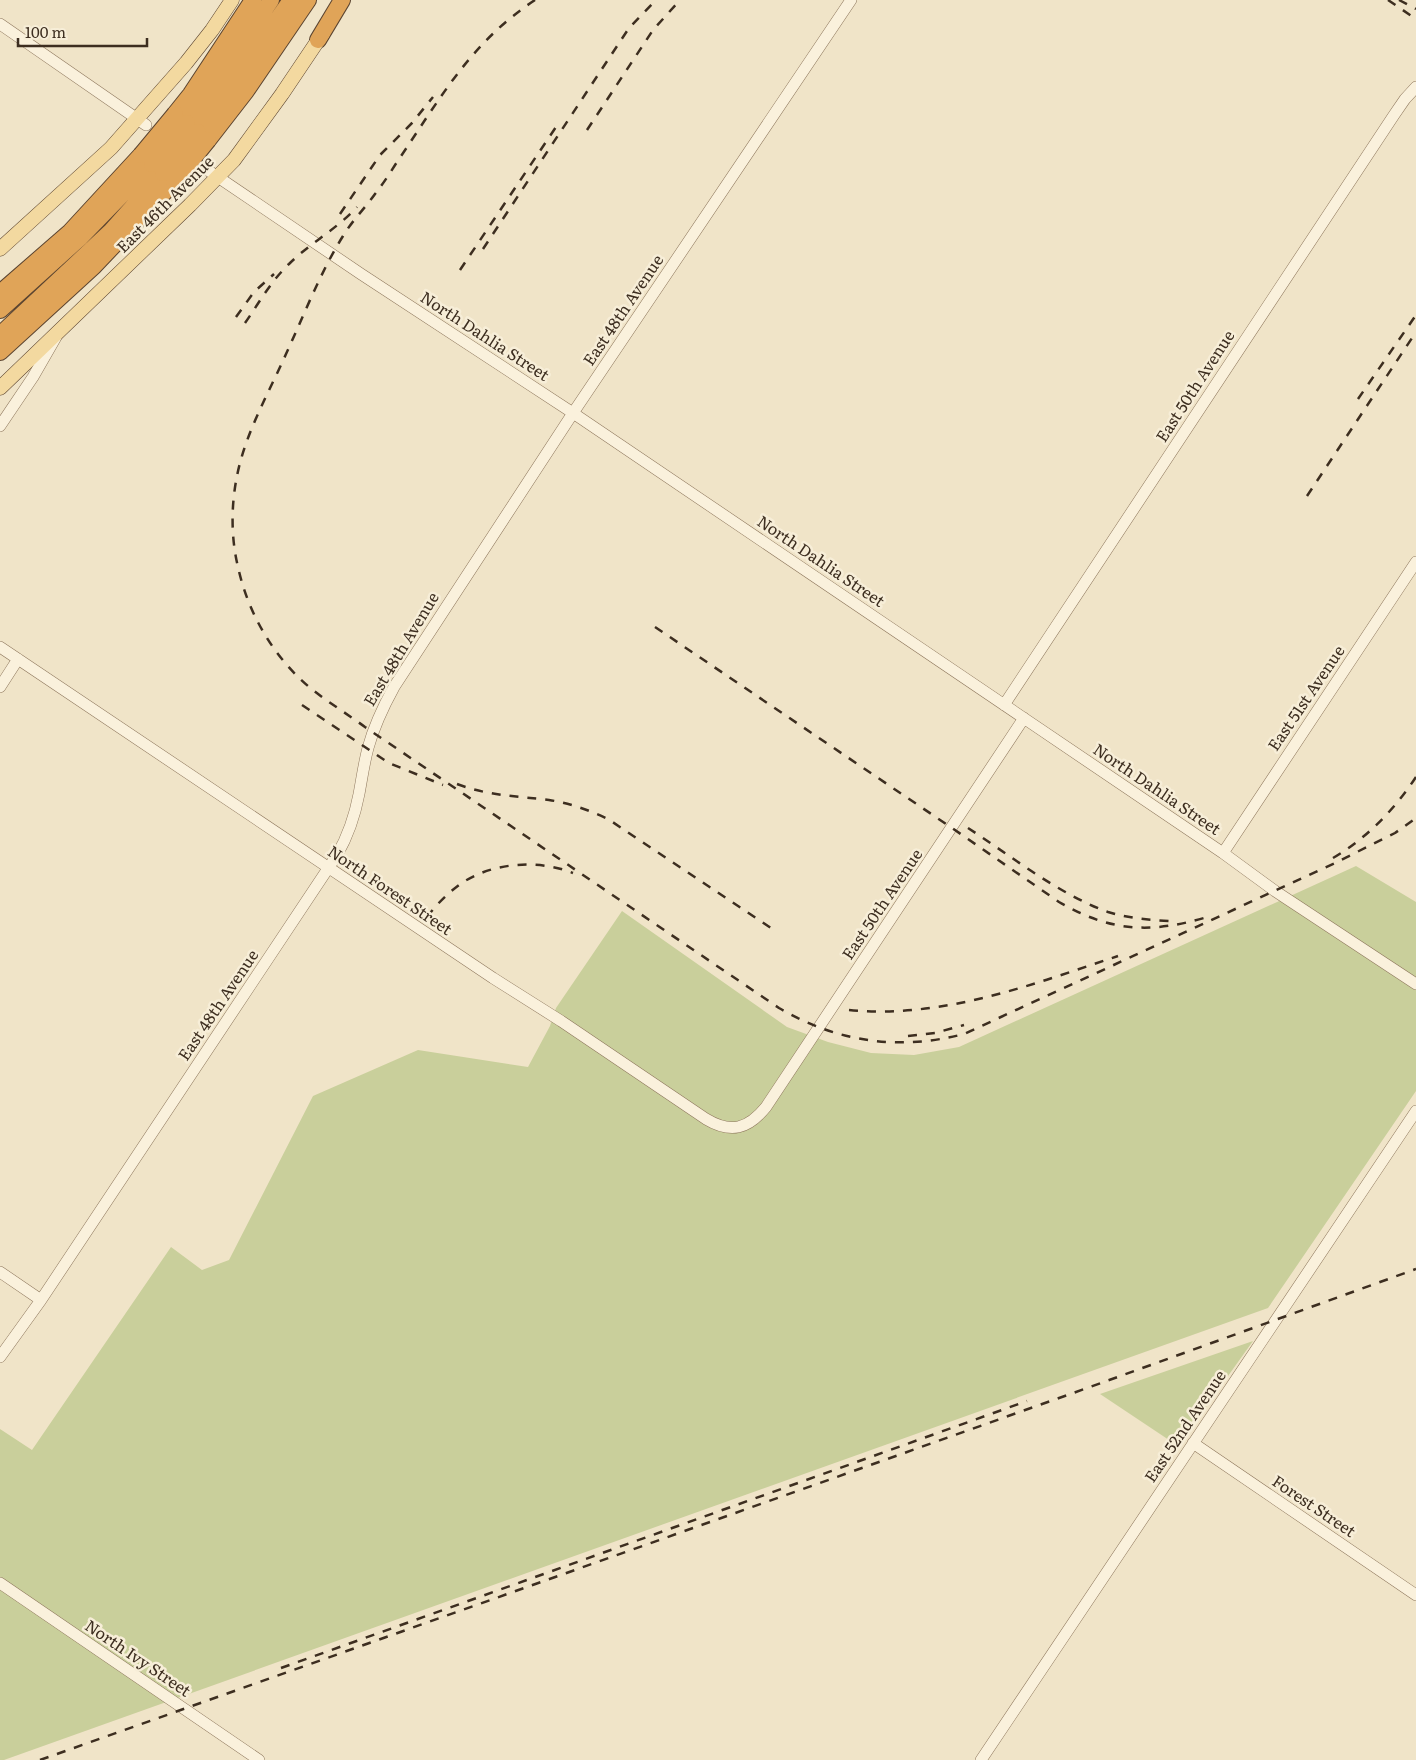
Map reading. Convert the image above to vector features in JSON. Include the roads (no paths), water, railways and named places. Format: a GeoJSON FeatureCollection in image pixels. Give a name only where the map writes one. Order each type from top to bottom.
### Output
{"type":"FeatureCollection","features":[{"type":"Feature","properties":{"kind":"highway"},"geometry":{"type":"LineString","coordinates":[[192,127],[196,87],[252,0]]}},
{"type":"Feature","properties":{"kind":"highway"},"geometry":{"type":"LineString","coordinates":[[0,352],[94,266],[157,168],[192,127],[215,85],[271,0]]}},
{"type":"Feature","properties":{"kind":"highway"},"geometry":{"type":"LineString","coordinates":[[0,335],[110,231],[157,168],[192,127],[291,0]]}},
{"type":"Feature","properties":{"kind":"highway"},"geometry":{"type":"LineString","coordinates":[[192,127],[246,91],[308,0]]}},
{"type":"Feature","properties":{"kind":"highway"},"geometry":{"type":"LineString","coordinates":[[318,40],[342,0]]}},
{"type":"Feature","properties":{"kind":"highway"},"geometry":{"type":"LineString","coordinates":[[0,293],[70,232],[157,168]]}},
{"type":"Feature","properties":{"kind":"highway"},"geometry":{"type":"LineString","coordinates":[[0,310],[121,198],[157,168]]}},
{"type":"Feature","properties":{"kind":"highway"},"geometry":{"type":"LineString","coordinates":[[0,356],[43,313]]}},
{"type":"Feature","properties":{"kind":"main road"},"geometry":{"type":"LineString","coordinates":[[0,249],[141,122],[212,30],[232,0]]}},
{"type":"Feature","properties":{"kind":"main road","name":"East 46th Avenue"},"geometry":{"type":"LineString","coordinates":[[58,333],[218,178],[250,139],[347,0]]}},
{"type":"Feature","properties":{"kind":"main road"},"geometry":{"type":"LineString","coordinates":[[0,388],[58,333]]}},
{"type":"Feature","properties":{"kind":"street","name":"East 48th Avenue"},"geometry":{"type":"LineString","coordinates":[[0,1357],[41,1300],[344,842],[352,821],[367,749],[387,700],[573,413],[851,0]]}},
{"type":"Feature","properties":{"kind":"street"},"geometry":{"type":"LineString","coordinates":[[0,24],[141,122]]}},
{"type":"Feature","properties":{"kind":"street","name":"East 50th Avenue"},"geometry":{"type":"LineString","coordinates":[[1004,705],[1394,115],[1416,87]]}},
{"type":"Feature","properties":{"kind":"street","name":"North Dahlia Street"},"geometry":{"type":"LineString","coordinates":[[206,169],[361,274],[573,413],[1283,896],[1416,984]]}},
{"type":"Feature","properties":{"kind":"street","name":"East 46th Avenue"},"geometry":{"type":"LineString","coordinates":[[0,426],[42,364],[58,333]]}},
{"type":"Feature","properties":{"kind":"street","name":"East 51st Avenue"},"geometry":{"type":"LineString","coordinates":[[1222,853],[1416,562]]}},
{"type":"Feature","properties":{"kind":"street","name":"North Forest Street"},"geometry":{"type":"LineString","coordinates":[[0,647],[328,868],[493,978],[561,1020],[711,1122],[724,1127],[738,1127],[755,1120],[766,1107]]}},
{"type":"Feature","properties":{"kind":"street"},"geometry":{"type":"LineString","coordinates":[[0,687],[18,659]]}},
{"type":"Feature","properties":{"kind":"street","name":"East 50th Avenue"},"geometry":{"type":"LineString","coordinates":[[766,1107],[1024,718]]}},
{"type":"Feature","properties":{"kind":"street","name":"East 52nd Avenue"},"geometry":{"type":"LineString","coordinates":[[981,1760],[1416,1112]]}},
{"type":"Feature","properties":{"kind":"street"},"geometry":{"type":"LineString","coordinates":[[0,1272],[41,1300]]}},
{"type":"Feature","properties":{"kind":"street","name":"Forest Street"},"geometry":{"type":"LineString","coordinates":[[1193,1443],[1416,1595]]}},
{"type":"Feature","properties":{"kind":"street","name":"North Ivy Street"},"geometry":{"type":"LineString","coordinates":[[0,1584],[259,1760]]}},
{"type":"Feature","properties":{"kind":"railway"},"geometry":{"type":"LineString","coordinates":[[535,0],[512,17],[474,54],[442,94],[384,182],[347,230],[320,279],[244,449],[233,502],[235,554],[242,584],[255,617],[273,647],[295,674],[322,697],[365,727],[779,1008],[823,1029],[868,1040],[915,1042],[964,1034],[1335,863],[1395,833],[1416,818]]}},
{"type":"Feature","properties":{"kind":"railway"},"geometry":{"type":"LineString","coordinates":[[483,249],[629,28],[656,0]]}},
{"type":"Feature","properties":{"kind":"railway"},"geometry":{"type":"LineString","coordinates":[[587,130],[653,30],[680,0]]}},
{"type":"Feature","properties":{"kind":"railway"},"geometry":{"type":"LineString","coordinates":[[1388,0],[1416,19]]}},
{"type":"Feature","properties":{"kind":"railway"},"geometry":{"type":"LineString","coordinates":[[1399,0],[1416,9]]}},
{"type":"Feature","properties":{"kind":"railway"},"geometry":{"type":"LineString","coordinates":[[340,214],[380,155],[412,123],[433,97]]}},
{"type":"Feature","properties":{"kind":"railway"},"geometry":{"type":"LineString","coordinates":[[460,270],[558,124]]}},
{"type":"Feature","properties":{"kind":"railway"},"geometry":{"type":"LineString","coordinates":[[245,323],[271,285],[297,256],[357,207]]}},
{"type":"Feature","properties":{"kind":"railway"},"geometry":{"type":"LineString","coordinates":[[236,317],[254,292],[274,274]]}},
{"type":"Feature","properties":{"kind":"railway"},"geometry":{"type":"LineString","coordinates":[[1358,399],[1416,315]]}},
{"type":"Feature","properties":{"kind":"railway"},"geometry":{"type":"LineString","coordinates":[[1307,496],[1416,332]]}},
{"type":"Feature","properties":{"kind":"railway"},"geometry":{"type":"LineString","coordinates":[[655,627],[1059,902],[1077,912],[1112,924],[1147,928],[1204,918]]}},
{"type":"Feature","properties":{"kind":"railway"},"geometry":{"type":"LineString","coordinates":[[302,705],[389,763],[443,785]]}},
{"type":"Feature","properties":{"kind":"railway"},"geometry":{"type":"LineString","coordinates":[[1333,858],[1357,842],[1379,822],[1399,801],[1416,777]]}},
{"type":"Feature","properties":{"kind":"railway"},"geometry":{"type":"LineString","coordinates":[[457,784],[491,793],[564,803],[608,819],[771,928]]}},
{"type":"Feature","properties":{"kind":"railway"},"geometry":{"type":"LineString","coordinates":[[968,828],[1054,885],[1090,905],[1123,916],[1169,921]]}},
{"type":"Feature","properties":{"kind":"railway"},"geometry":{"type":"LineString","coordinates":[[427,917],[455,888],[485,871],[500,867],[530,865],[545,866],[573,873]]}},
{"type":"Feature","properties":{"kind":"railway"},"geometry":{"type":"LineString","coordinates":[[849,1010],[884,1011],[952,1005],[1019,988],[1118,956]]}},
{"type":"Feature","properties":{"kind":"railway"},"geometry":{"type":"LineString","coordinates":[[908,1036],[935,1033],[964,1025]]}},
{"type":"Feature","properties":{"kind":"railway"},"geometry":{"type":"LineString","coordinates":[[40,1760],[1090,1387],[1416,1269]]}},
{"type":"Feature","properties":{"kind":"railway"},"geometry":{"type":"LineString","coordinates":[[281,1668],[1027,1401]]}}]}
